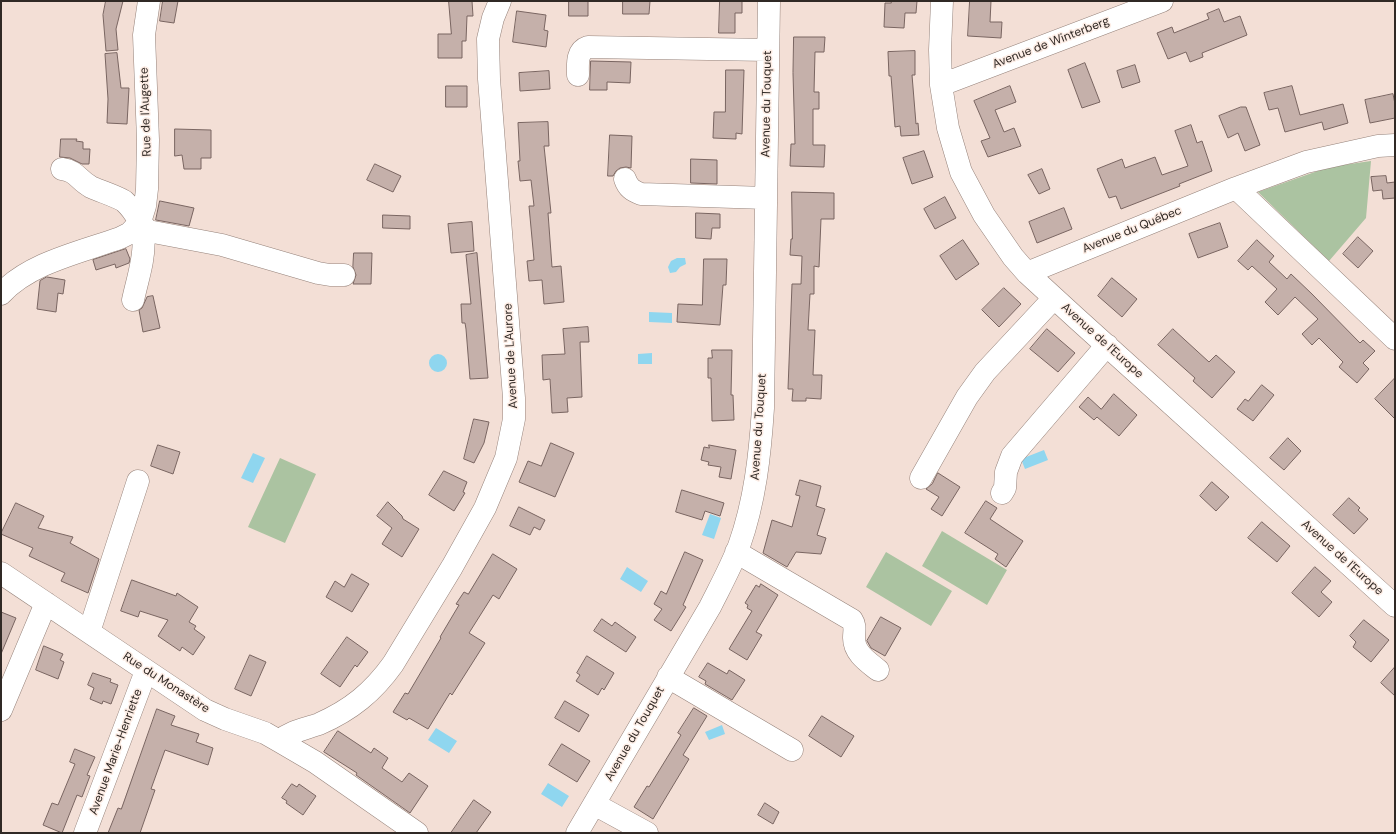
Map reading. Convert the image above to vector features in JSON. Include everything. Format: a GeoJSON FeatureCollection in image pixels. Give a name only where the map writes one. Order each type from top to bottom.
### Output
{"type":"FeatureCollection","features":[{"type":"Feature","properties":{"kind":"street","name":"Rue de l'Augette"},"geometry":{"type":"LineString","coordinates":[[140,222],[145,206],[148,173],[144,35],[149,1]]}},
{"type":"Feature","properties":{"kind":"street","name":"Avenue de L'Aurore"},"geometry":{"type":"LineString","coordinates":[[280,741],[294,732],[310,728],[325,721],[355,704],[369,693],[382,679],[393,664],[469,538],[485,508],[506,458],[514,419],[514,398],[489,79],[488,39],[493,18],[500,1]]}},
{"type":"Feature","properties":{"kind":"street","name":"Avenue du Touquet"},"geometry":{"type":"LineString","coordinates":[[577,833],[710,607],[736,552],[754,490],[760,452],[762,408],[769,1]]}},
{"type":"Feature","properties":{"kind":"street","name":"Avenue de l'Europe"},"geometry":{"type":"LineString","coordinates":[[942,1],[940,50],[941,85],[948,128],[961,172],[984,215],[1013,257],[1027,273],[1054,298],[1395,606]]}},
{"type":"Feature","properties":{"kind":"street","name":"Avenue de Winterberg"},"geometry":{"type":"LineString","coordinates":[[941,85],[1162,1]]}},
{"type":"Feature","properties":{"kind":"street"},"geometry":{"type":"LineString","coordinates":[[578,75],[579,56],[584,48],[588,47],[768,50]]}},
{"type":"Feature","properties":{"kind":"street","name":"Avenue du Québec"},"geometry":{"type":"LineString","coordinates":[[1027,273],[1236,188],[1306,162],[1378,146],[1395,145]]}},
{"type":"Feature","properties":{"kind":"street"},"geometry":{"type":"LineString","coordinates":[[62,169],[74,171],[81,180],[87,184],[124,201],[148,231],[222,245],[318,273],[344,275]]}},
{"type":"Feature","properties":{"kind":"street"},"geometry":{"type":"LineString","coordinates":[[625,179],[632,190],[641,194],[766,198]]}},
{"type":"Feature","properties":{"kind":"street"},"geometry":{"type":"LineString","coordinates":[[1236,188],[1395,339]]}},
{"type":"Feature","properties":{"kind":"street"},"geometry":{"type":"LineString","coordinates":[[3,289],[42,266],[120,238],[130,233],[140,222]]}},
{"type":"Feature","properties":{"kind":"street"},"geometry":{"type":"LineString","coordinates":[[133,300],[143,255],[144,236],[140,222]]}},
{"type":"Feature","properties":{"kind":"street"},"geometry":{"type":"LineString","coordinates":[[921,478],[967,397],[985,372],[1054,298]]}},
{"type":"Feature","properties":{"kind":"street"},"geometry":{"type":"LineString","coordinates":[[1002,493],[1005,488],[1006,472],[1012,456],[1107,345]]}},
{"type":"Feature","properties":{"kind":"street"},"geometry":{"type":"LineString","coordinates":[[89,632],[138,481]]}},
{"type":"Feature","properties":{"kind":"street"},"geometry":{"type":"LineString","coordinates":[[736,552],[814,596],[852,620],[855,627],[854,639],[857,650],[860,655],[878,670]]}},
{"type":"Feature","properties":{"kind":"street","name":"Rue du Monastère"},"geometry":{"type":"LineString","coordinates":[[1,573],[205,710],[225,719],[265,733],[280,741],[316,762],[417,833]]}},
{"type":"Feature","properties":{"kind":"street"},"geometry":{"type":"LineString","coordinates":[[1,710],[46,604]]}},
{"type":"Feature","properties":{"kind":"street","name":"Avenue Marie-Henriette"},"geometry":{"type":"LineString","coordinates":[[85,833],[146,671]]}},
{"type":"Feature","properties":{"kind":"street"},"geometry":{"type":"LineString","coordinates":[[668,677],[792,750]]}},
{"type":"Feature","properties":{"kind":"street"},"geometry":{"type":"LineString","coordinates":[[594,804],[647,833]]}},
{"type":"Feature","properties":{"kind":"green space"},"geometry":{"type":"Polygon","coordinates":[[[1371,161],[1366,218],[1329,261],[1258,192],[1329,167],[1371,161]]]}},
{"type":"Feature","properties":{"kind":"green space"},"geometry":{"type":"Polygon","coordinates":[[[280,458],[316,474],[285,543],[248,527],[280,458]]]}},
{"type":"Feature","properties":{"kind":"green space"},"geometry":{"type":"Polygon","coordinates":[[[942,531],[1007,570],[987,605],[922,566],[942,531]]]}},
{"type":"Feature","properties":{"kind":"green space"},"geometry":{"type":"Polygon","coordinates":[[[886,552],[952,591],[931,626],[866,587],[886,552]]]}},
{"type":"Feature","properties":{"kind":"water"},"geometry":{"type":"Polygon","coordinates":[[[677,258],[685,258],[686,264],[680,267],[676,272],[670,273],[668,267],[671,261],[677,258]]]}},
{"type":"Feature","properties":{"kind":"water"},"geometry":{"type":"Polygon","coordinates":[[[649,312],[672,313],[672,323],[649,322],[649,312]]]}},
{"type":"Feature","properties":{"kind":"water"},"geometry":{"type":"Polygon","coordinates":[[[652,353],[652,364],[638,364],[638,354],[652,353]]]}},
{"type":"Feature","properties":{"kind":"water"},"geometry":{"type":"Polygon","coordinates":[[[438,354],[444,357],[447,363],[444,369],[438,372],[432,369],[429,363],[432,357],[438,354]]]}},
{"type":"Feature","properties":{"kind":"water"},"geometry":{"type":"Polygon","coordinates":[[[1044,450],[1048,460],[1025,469],[1021,459],[1044,450]]]}},
{"type":"Feature","properties":{"kind":"water"},"geometry":{"type":"Polygon","coordinates":[[[253,453],[265,458],[253,483],[241,478],[253,453]]]}},
{"type":"Feature","properties":{"kind":"water"},"geometry":{"type":"Polygon","coordinates":[[[710,514],[721,518],[714,539],[702,535],[710,514]]]}},
{"type":"Feature","properties":{"kind":"water"},"geometry":{"type":"Polygon","coordinates":[[[627,567],[648,581],[641,592],[620,579],[627,567]]]}},
{"type":"Feature","properties":{"kind":"water"},"geometry":{"type":"Polygon","coordinates":[[[722,725],[725,734],[709,740],[705,732],[722,725]]]}},
{"type":"Feature","properties":{"kind":"water"},"geometry":{"type":"Polygon","coordinates":[[[436,728],[457,741],[449,753],[428,740],[436,728]]]}},
{"type":"Feature","properties":{"kind":"water"},"geometry":{"type":"Polygon","coordinates":[[[548,783],[569,796],[562,807],[541,794],[548,783]]]}},
{"type":"Feature","properties":{"kind":"building"},"geometry":{"type":"Polygon","coordinates":[[[106,1],[123,1],[116,29],[118,50],[106,51],[103,15],[106,1]]]}},
{"type":"Feature","properties":{"kind":"building"},"geometry":{"type":"Polygon","coordinates":[[[163,1],[178,1],[174,23],[160,21],[163,1]]]}},
{"type":"Feature","properties":{"kind":"building"},"geometry":{"type":"Polygon","coordinates":[[[449,1],[472,1],[473,16],[467,16],[466,41],[462,41],[462,58],[438,58],[438,34],[451,34],[449,1]]]}},
{"type":"Feature","properties":{"kind":"building"},"geometry":{"type":"Polygon","coordinates":[[[569,1],[588,1],[588,16],[569,16],[569,1]]]}},
{"type":"Feature","properties":{"kind":"building"},"geometry":{"type":"Polygon","coordinates":[[[623,1],[650,1],[649,14],[623,14],[623,1]]]}},
{"type":"Feature","properties":{"kind":"building"},"geometry":{"type":"Polygon","coordinates":[[[720,1],[742,1],[742,13],[735,13],[735,33],[719,33],[720,1]]]}},
{"type":"Feature","properties":{"kind":"building"},"geometry":{"type":"Polygon","coordinates":[[[891,1],[917,1],[916,13],[905,13],[904,28],[884,27],[885,3],[891,3],[891,1]]]}},
{"type":"Feature","properties":{"kind":"building"},"geometry":{"type":"Polygon","coordinates":[[[970,1],[991,1],[990,22],[1002,22],[1001,38],[968,36],[970,1]]]}},
{"type":"Feature","properties":{"kind":"building"},"geometry":{"type":"Polygon","coordinates":[[[1219,9],[1224,22],[1240,16],[1247,35],[1202,53],[1203,57],[1190,62],[1186,52],[1168,59],[1157,33],[1172,27],[1174,33],[1209,19],[1207,14],[1219,9]]]}},
{"type":"Feature","properties":{"kind":"building"},"geometry":{"type":"Polygon","coordinates":[[[517,11],[546,15],[544,30],[548,31],[546,47],[513,42],[517,11]]]}},
{"type":"Feature","properties":{"kind":"building"},"geometry":{"type":"Polygon","coordinates":[[[794,37],[825,37],[824,52],[815,52],[814,92],[819,92],[819,109],[813,109],[813,145],[825,145],[824,167],[790,166],[791,144],[795,144],[793,73],[794,37]]]}},
{"type":"Feature","properties":{"kind":"building"},"geometry":{"type":"Polygon","coordinates":[[[915,51],[915,75],[912,75],[916,124],[918,123],[919,135],[901,136],[900,126],[895,127],[891,76],[889,76],[888,52],[915,51]]]}},
{"type":"Feature","properties":{"kind":"building"},"geometry":{"type":"Polygon","coordinates":[[[117,53],[121,88],[129,88],[127,124],[107,123],[108,99],[105,54],[117,53]]]}},
{"type":"Feature","properties":{"kind":"building"},"geometry":{"type":"Polygon","coordinates":[[[591,61],[631,62],[630,83],[607,82],[607,90],[590,90],[591,61]]]}},
{"type":"Feature","properties":{"kind":"building"},"geometry":{"type":"Polygon","coordinates":[[[1085,63],[1100,102],[1082,108],[1068,70],[1085,63]]]}},
{"type":"Feature","properties":{"kind":"building"},"geometry":{"type":"Polygon","coordinates":[[[1135,65],[1140,82],[1122,88],[1117,71],[1135,65]]]}},
{"type":"Feature","properties":{"kind":"building"},"geometry":{"type":"Polygon","coordinates":[[[726,70],[744,70],[742,134],[736,133],[736,139],[713,138],[714,112],[725,112],[726,70]]]}},
{"type":"Feature","properties":{"kind":"building"},"geometry":{"type":"Polygon","coordinates":[[[549,71],[550,89],[520,91],[519,73],[549,71]]]}},
{"type":"Feature","properties":{"kind":"building"},"geometry":{"type":"Polygon","coordinates":[[[446,86],[467,86],[467,107],[446,107],[446,86]]]}},
{"type":"Feature","properties":{"kind":"building"},"geometry":{"type":"Polygon","coordinates":[[[1010,86],[1016,102],[995,110],[1004,132],[1014,128],[1021,146],[988,157],[981,141],[990,138],[974,101],[1010,86]]]}},
{"type":"Feature","properties":{"kind":"building"},"geometry":{"type":"Polygon","coordinates":[[[1292,86],[1300,115],[1343,104],[1348,123],[1324,130],[1322,122],[1285,132],[1278,108],[1269,110],[1264,93],[1292,86]]]}},
{"type":"Feature","properties":{"kind":"building"},"geometry":{"type":"Polygon","coordinates":[[[1393,94],[1395,118],[1370,123],[1365,100],[1393,94]]]}},
{"type":"Feature","properties":{"kind":"building"},"geometry":{"type":"Polygon","coordinates":[[[1241,107],[1246,107],[1260,145],[1245,151],[1238,133],[1228,138],[1219,116],[1241,107]]]}},
{"type":"Feature","properties":{"kind":"building"},"geometry":{"type":"Polygon","coordinates":[[[548,122],[549,146],[544,146],[551,213],[548,213],[552,267],[561,266],[564,302],[544,304],[542,280],[529,281],[527,261],[534,260],[529,206],[534,206],[531,180],[520,181],[518,161],[520,161],[518,123],[548,122]]]}},
{"type":"Feature","properties":{"kind":"building"},"geometry":{"type":"Polygon","coordinates":[[[1191,125],[1197,143],[1202,141],[1212,171],[1179,184],[1180,186],[1121,209],[1116,196],[1109,198],[1097,169],[1122,159],[1125,168],[1155,157],[1162,175],[1188,166],[1175,131],[1191,125]]]}},
{"type":"Feature","properties":{"kind":"building"},"geometry":{"type":"Polygon","coordinates":[[[175,129],[211,130],[211,158],[201,158],[201,169],[184,169],[182,155],[175,156],[175,129]]]}},
{"type":"Feature","properties":{"kind":"building"},"geometry":{"type":"Polygon","coordinates":[[[610,135],[632,136],[631,168],[620,168],[613,176],[608,176],[610,135]]]}},
{"type":"Feature","properties":{"kind":"building"},"geometry":{"type":"Polygon","coordinates":[[[61,139],[77,139],[76,141],[83,142],[83,149],[90,149],[89,164],[82,164],[70,158],[60,157],[61,139]]]}},
{"type":"Feature","properties":{"kind":"building"},"geometry":{"type":"Polygon","coordinates":[[[924,151],[933,177],[912,184],[903,158],[924,151]]]}},
{"type":"Feature","properties":{"kind":"building"},"geometry":{"type":"Polygon","coordinates":[[[691,159],[717,160],[717,184],[691,183],[691,159]]]}},
{"type":"Feature","properties":{"kind":"building"},"geometry":{"type":"Polygon","coordinates":[[[375,164],[401,176],[393,192],[367,180],[375,164]]]}},
{"type":"Feature","properties":{"kind":"building"},"geometry":{"type":"Polygon","coordinates":[[[1042,169],[1050,189],[1039,194],[1028,175],[1042,169]]]}},
{"type":"Feature","properties":{"kind":"building"},"geometry":{"type":"Polygon","coordinates":[[[1386,176],[1387,183],[1395,182],[1395,198],[1383,199],[1382,190],[1373,191],[1371,177],[1386,176]]]}},
{"type":"Feature","properties":{"kind":"building"},"geometry":{"type":"Polygon","coordinates":[[[792,192],[834,193],[834,219],[821,219],[819,267],[814,266],[814,294],[810,294],[808,330],[815,330],[813,375],[822,375],[821,399],[806,398],[806,401],[792,401],[793,389],[788,389],[792,284],[801,284],[802,256],[790,255],[792,239],[792,192]]]}},
{"type":"Feature","properties":{"kind":"building"},"geometry":{"type":"Polygon","coordinates":[[[945,197],[956,218],[935,229],[924,209],[945,197]]]}},
{"type":"Feature","properties":{"kind":"building"},"geometry":{"type":"Polygon","coordinates":[[[160,201],[194,208],[189,226],[156,220],[160,201]]]}},
{"type":"Feature","properties":{"kind":"building"},"geometry":{"type":"Polygon","coordinates":[[[1064,208],[1072,229],[1037,243],[1029,222],[1064,208]]]}},
{"type":"Feature","properties":{"kind":"building"},"geometry":{"type":"Polygon","coordinates":[[[696,213],[720,214],[720,228],[712,228],[711,239],[696,238],[696,213]]]}},
{"type":"Feature","properties":{"kind":"building"},"geometry":{"type":"Polygon","coordinates":[[[383,215],[410,216],[410,229],[383,228],[383,215]]]}},
{"type":"Feature","properties":{"kind":"building"},"geometry":{"type":"Polygon","coordinates":[[[472,222],[474,251],[451,253],[448,224],[472,222]]]}},
{"type":"Feature","properties":{"kind":"building"},"geometry":{"type":"Polygon","coordinates":[[[1220,223],[1228,247],[1198,258],[1189,234],[1220,223]]]}},
{"type":"Feature","properties":{"kind":"building"},"geometry":{"type":"Polygon","coordinates":[[[1358,237],[1373,251],[1358,268],[1343,254],[1358,237]]]}},
{"type":"Feature","properties":{"kind":"building"},"geometry":{"type":"Polygon","coordinates":[[[963,240],[979,264],[956,280],[940,256],[963,240]]]}},
{"type":"Feature","properties":{"kind":"building"},"geometry":{"type":"Polygon","coordinates":[[[1257,240],[1274,256],[1269,262],[1287,279],[1291,274],[1360,343],[1363,340],[1375,351],[1363,363],[1369,369],[1357,383],[1339,367],[1343,362],[1319,338],[1312,345],[1302,334],[1318,319],[1295,297],[1278,315],[1265,302],[1277,289],[1252,266],[1248,270],[1238,261],[1257,240]]]}},
{"type":"Feature","properties":{"kind":"building"},"geometry":{"type":"Polygon","coordinates":[[[126,249],[130,259],[129,263],[116,268],[115,264],[96,270],[93,260],[126,249]]]}},
{"type":"Feature","properties":{"kind":"building"},"geometry":{"type":"Polygon","coordinates":[[[354,253],[372,253],[371,284],[353,284],[356,275],[353,267],[354,253]]]}},
{"type":"Feature","properties":{"kind":"building"},"geometry":{"type":"Polygon","coordinates":[[[477,253],[488,378],[470,379],[466,329],[465,323],[462,323],[461,304],[471,304],[466,255],[477,253]]]}},
{"type":"Feature","properties":{"kind":"building"},"geometry":{"type":"Polygon","coordinates":[[[704,259],[727,259],[726,285],[723,285],[720,325],[677,322],[678,304],[702,305],[704,259]]]}},
{"type":"Feature","properties":{"kind":"building"},"geometry":{"type":"Polygon","coordinates":[[[47,277],[65,280],[63,294],[58,293],[56,312],[37,309],[40,281],[47,277]]]}},
{"type":"Feature","properties":{"kind":"building"},"geometry":{"type":"Polygon","coordinates":[[[1112,278],[1137,299],[1122,317],[1098,296],[1112,278]]]}},
{"type":"Feature","properties":{"kind":"building"},"geometry":{"type":"Polygon","coordinates":[[[1004,288],[1021,304],[999,327],[982,310],[1004,288]]]}},
{"type":"Feature","properties":{"kind":"building"},"geometry":{"type":"Polygon","coordinates":[[[153,296],[160,328],[143,332],[139,310],[142,308],[147,297],[153,296]]]}},
{"type":"Feature","properties":{"kind":"building"},"geometry":{"type":"Polygon","coordinates":[[[588,327],[589,342],[580,342],[582,397],[567,398],[568,412],[552,413],[550,379],[543,380],[542,355],[565,354],[563,329],[588,327]]]}},
{"type":"Feature","properties":{"kind":"building"},"geometry":{"type":"Polygon","coordinates":[[[1047,329],[1075,353],[1058,372],[1030,349],[1047,329]]]}},
{"type":"Feature","properties":{"kind":"building"},"geometry":{"type":"Polygon","coordinates":[[[1173,329],[1209,362],[1216,355],[1235,372],[1212,398],[1193,381],[1195,378],[1158,345],[1173,329]]]}},
{"type":"Feature","properties":{"kind":"building"},"geometry":{"type":"Polygon","coordinates":[[[712,350],[732,350],[731,395],[733,395],[734,420],[712,421],[711,378],[708,378],[708,358],[712,358],[712,350]]]}},
{"type":"Feature","properties":{"kind":"building"},"geometry":{"type":"Polygon","coordinates":[[[1395,378],[1395,419],[1375,399],[1395,378]]]}},
{"type":"Feature","properties":{"kind":"building"},"geometry":{"type":"Polygon","coordinates":[[[1262,385],[1274,395],[1253,421],[1237,409],[1245,399],[1248,401],[1262,385]]]}},
{"type":"Feature","properties":{"kind":"building"},"geometry":{"type":"Polygon","coordinates":[[[1114,394],[1137,415],[1119,436],[1097,417],[1094,420],[1079,407],[1088,397],[1101,409],[1114,394]]]}},
{"type":"Feature","properties":{"kind":"building"},"geometry":{"type":"Polygon","coordinates":[[[474,419],[489,422],[484,443],[474,463],[464,459],[474,419]]]}},
{"type":"Feature","properties":{"kind":"building"},"geometry":{"type":"Polygon","coordinates":[[[1288,438],[1301,451],[1284,470],[1270,458],[1288,438]]]}},
{"type":"Feature","properties":{"kind":"building"},"geometry":{"type":"Polygon","coordinates":[[[551,443],[574,453],[555,497],[519,482],[528,461],[541,466],[551,443]]]}},
{"type":"Feature","properties":{"kind":"building"},"geometry":{"type":"Polygon","coordinates":[[[158,445],[180,452],[173,474],[151,466],[158,445]]]}},
{"type":"Feature","properties":{"kind":"building"},"geometry":{"type":"Polygon","coordinates":[[[709,445],[736,450],[731,479],[719,477],[721,467],[708,465],[709,462],[701,460],[704,447],[709,448],[709,445]]]}},
{"type":"Feature","properties":{"kind":"building"},"geometry":{"type":"Polygon","coordinates":[[[444,471],[467,482],[463,492],[465,493],[454,511],[429,495],[444,471]]]}},
{"type":"Feature","properties":{"kind":"building"},"geometry":{"type":"Polygon","coordinates":[[[938,473],[960,487],[942,516],[931,509],[939,497],[926,489],[932,484],[938,473]]]}},
{"type":"Feature","properties":{"kind":"building"},"geometry":{"type":"Polygon","coordinates":[[[800,480],[821,486],[816,506],[825,509],[817,535],[826,538],[821,554],[796,552],[787,567],[763,553],[772,520],[792,527],[800,496],[796,495],[800,480]]]}},
{"type":"Feature","properties":{"kind":"building"},"geometry":{"type":"Polygon","coordinates":[[[1212,482],[1229,497],[1216,511],[1200,496],[1212,482]]]}},
{"type":"Feature","properties":{"kind":"building"},"geometry":{"type":"Polygon","coordinates":[[[682,490],[724,503],[720,516],[705,511],[702,520],[676,512],[682,490]]]}},
{"type":"Feature","properties":{"kind":"building"},"geometry":{"type":"Polygon","coordinates":[[[1349,498],[1360,508],[1358,510],[1368,519],[1354,534],[1333,515],[1349,498]]]}},
{"type":"Feature","properties":{"kind":"building"},"geometry":{"type":"Polygon","coordinates":[[[986,501],[997,508],[990,519],[1023,541],[1006,567],[995,559],[998,554],[965,533],[986,501]]]}},
{"type":"Feature","properties":{"kind":"building"},"geometry":{"type":"Polygon","coordinates":[[[388,502],[402,516],[403,519],[419,529],[402,557],[382,544],[392,528],[377,516],[388,502]]]}},
{"type":"Feature","properties":{"kind":"building"},"geometry":{"type":"Polygon","coordinates":[[[16,503],[44,516],[38,528],[73,537],[70,543],[99,559],[88,593],[61,581],[65,573],[29,556],[33,548],[1,534],[16,503]]]}},
{"type":"Feature","properties":{"kind":"building"},"geometry":{"type":"Polygon","coordinates":[[[519,507],[545,520],[540,530],[534,527],[530,535],[510,526],[519,507]]]}},
{"type":"Feature","properties":{"kind":"building"},"geometry":{"type":"Polygon","coordinates":[[[1262,522],[1290,546],[1277,562],[1248,538],[1262,522]]]}},
{"type":"Feature","properties":{"kind":"building"},"geometry":{"type":"Polygon","coordinates":[[[685,552],[703,560],[683,605],[686,607],[671,631],[654,620],[662,609],[654,604],[661,591],[666,594],[685,552]]]}},
{"type":"Feature","properties":{"kind":"building"},"geometry":{"type":"Polygon","coordinates":[[[493,554],[517,569],[499,599],[493,595],[469,633],[485,643],[452,695],[450,693],[428,729],[409,718],[407,720],[393,712],[405,693],[408,694],[441,638],[440,637],[459,605],[456,604],[464,592],[468,594],[493,554]]]}},
{"type":"Feature","properties":{"kind":"building"},"geometry":{"type":"Polygon","coordinates":[[[1315,567],[1331,581],[1321,592],[1332,602],[1319,617],[1292,593],[1315,567]]]}},
{"type":"Feature","properties":{"kind":"building"},"geometry":{"type":"Polygon","coordinates":[[[352,574],[369,584],[352,612],[326,597],[335,581],[344,587],[352,574]]]}},
{"type":"Feature","properties":{"kind":"building"},"geometry":{"type":"Polygon","coordinates":[[[132,580],[176,596],[177,593],[198,607],[189,622],[196,626],[194,629],[205,637],[193,655],[182,647],[180,651],[158,636],[168,620],[140,611],[138,617],[121,611],[132,580]]]}},
{"type":"Feature","properties":{"kind":"building"},"geometry":{"type":"Polygon","coordinates":[[[761,584],[778,595],[756,632],[762,635],[747,660],[729,649],[752,611],[747,608],[748,605],[745,603],[756,585],[759,587],[761,584]]]}},
{"type":"Feature","properties":{"kind":"building"},"geometry":{"type":"Polygon","coordinates":[[[1,612],[16,618],[1,654],[1,612]]]}},
{"type":"Feature","properties":{"kind":"building"},"geometry":{"type":"Polygon","coordinates":[[[881,617],[901,628],[885,656],[871,648],[867,641],[881,617]]]}},
{"type":"Feature","properties":{"kind":"building"},"geometry":{"type":"Polygon","coordinates":[[[602,619],[612,626],[615,622],[636,637],[626,652],[594,631],[602,619]]]}},
{"type":"Feature","properties":{"kind":"building"},"geometry":{"type":"Polygon","coordinates":[[[1364,620],[1389,640],[1371,662],[1353,647],[1356,642],[1350,636],[1364,620]]]}},
{"type":"Feature","properties":{"kind":"building"},"geometry":{"type":"Polygon","coordinates":[[[347,637],[368,652],[357,667],[355,665],[340,687],[321,674],[347,637]]]}},
{"type":"Feature","properties":{"kind":"building"},"geometry":{"type":"Polygon","coordinates":[[[44,646],[63,654],[60,660],[64,662],[58,679],[36,670],[44,646]]]}},
{"type":"Feature","properties":{"kind":"building"},"geometry":{"type":"Polygon","coordinates":[[[250,655],[266,662],[251,696],[235,689],[250,655]]]}},
{"type":"Feature","properties":{"kind":"building"},"geometry":{"type":"Polygon","coordinates":[[[587,656],[614,673],[604,690],[602,688],[598,695],[576,681],[580,675],[577,673],[587,656]]]}},
{"type":"Feature","properties":{"kind":"building"},"geometry":{"type":"Polygon","coordinates":[[[708,663],[727,674],[729,670],[745,680],[732,700],[705,684],[706,681],[699,677],[708,663]]]}},
{"type":"Feature","properties":{"kind":"building"},"geometry":{"type":"Polygon","coordinates":[[[1395,667],[1395,696],[1381,683],[1395,667]]]}},
{"type":"Feature","properties":{"kind":"building"},"geometry":{"type":"Polygon","coordinates":[[[93,673],[111,679],[110,682],[118,685],[111,704],[103,701],[102,704],[90,699],[94,688],[88,685],[93,673]]]}},
{"type":"Feature","properties":{"kind":"building"},"geometry":{"type":"Polygon","coordinates":[[[565,701],[589,715],[579,732],[555,718],[565,701]]]}},
{"type":"Feature","properties":{"kind":"building"},"geometry":{"type":"Polygon","coordinates":[[[694,708],[707,716],[683,755],[689,759],[653,819],[634,807],[647,786],[649,787],[681,735],[678,733],[694,708]]]}},
{"type":"Feature","properties":{"kind":"building"},"geometry":{"type":"Polygon","coordinates":[[[157,709],[175,716],[171,725],[199,734],[196,742],[213,748],[208,765],[165,750],[151,789],[155,790],[140,833],[108,833],[118,808],[121,809],[157,709]]]}},
{"type":"Feature","properties":{"kind":"building"},"geometry":{"type":"Polygon","coordinates":[[[822,716],[854,736],[841,757],[809,736],[822,716]]]}},
{"type":"Feature","properties":{"kind":"building"},"geometry":{"type":"Polygon","coordinates":[[[338,731],[371,753],[374,748],[388,758],[382,768],[402,782],[409,773],[428,786],[410,813],[356,775],[357,773],[324,752],[338,731]]]}},
{"type":"Feature","properties":{"kind":"building"},"geometry":{"type":"Polygon","coordinates":[[[562,744],[590,761],[577,782],[549,765],[562,744]]]}},
{"type":"Feature","properties":{"kind":"building"},"geometry":{"type":"Polygon","coordinates":[[[75,749],[95,757],[87,775],[90,776],[82,797],[77,795],[62,833],[43,825],[52,803],[58,805],[75,764],[70,762],[75,749]]]}},
{"type":"Feature","properties":{"kind":"building"},"geometry":{"type":"Polygon","coordinates":[[[292,784],[297,787],[299,784],[316,796],[303,815],[286,803],[287,801],[282,798],[292,784]]]}},
{"type":"Feature","properties":{"kind":"building"},"geometry":{"type":"Polygon","coordinates":[[[474,800],[491,812],[476,833],[451,833],[474,800]]]}},
{"type":"Feature","properties":{"kind":"building"},"geometry":{"type":"Polygon","coordinates":[[[765,803],[779,812],[773,824],[758,815],[765,803]]]}}]}
